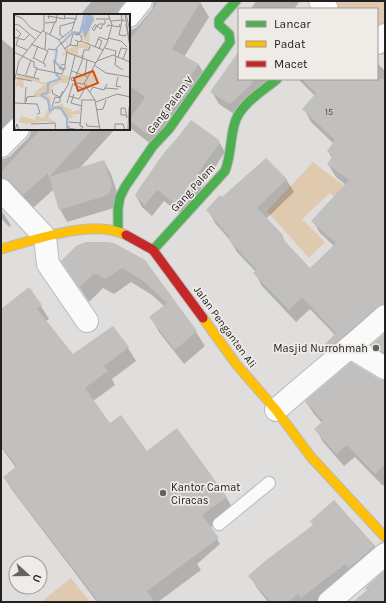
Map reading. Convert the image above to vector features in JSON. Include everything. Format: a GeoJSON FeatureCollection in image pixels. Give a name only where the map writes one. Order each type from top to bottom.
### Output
{"type":"FeatureCollection","features":[{"type":"Feature","properties":{"kind":"street"},"geometry":{"type":"LineString","coordinates":[[130,15],[141,1]]}},
{"type":"Feature","properties":{"kind":"street","name":"Gang Palem V"},"geometry":{"type":"LineString","coordinates":[[118,232],[118,208],[120,197],[125,187],[153,146],[169,129],[230,42],[230,35],[219,25],[219,20],[236,1]]}},
{"type":"Feature","properties":{"kind":"street","name":"Gang Palem"},"geometry":{"type":"LineString","coordinates":[[153,250],[225,171],[229,164],[233,133],[238,115],[276,80]]}},
{"type":"Feature","properties":{"kind":"street"},"geometry":{"type":"LineString","coordinates":[[1,146],[17,130]]}},
{"type":"Feature","properties":{"kind":"street"},"geometry":{"type":"LineString","coordinates":[[1,190],[45,237],[48,264],[87,321]]}},
{"type":"Feature","properties":{"kind":"street","name":"Jalan Penganten Ali"},"geometry":{"type":"LineString","coordinates":[[1,249],[45,237],[84,229],[108,229],[118,232],[153,250],[236,364],[276,410],[311,457],[385,537]]}},
{"type":"Feature","properties":{"kind":"street"},"geometry":{"type":"LineString","coordinates":[[276,410],[336,358],[350,348],[385,316]]}},
{"type":"Feature","properties":{"kind":"street"},"geometry":{"type":"LineString","coordinates":[[350,348],[385,368]]}},
{"type":"Feature","properties":{"kind":"street"},"geometry":{"type":"LineString","coordinates":[[329,602],[385,554]]}},
{"type":"Feature","properties":{"kind":"lane"},"geometry":{"type":"LineString","coordinates":[[220,524],[269,483]]}},
{"type":"Feature","properties":{"kind":"shaded area"},"geometry":{"type":"Polygon","coordinates":[[[309,1],[385,1],[385,55],[378,55],[378,8],[318,8],[309,1]]]}},
{"type":"Feature","properties":{"kind":"shaded area"},"geometry":{"type":"Polygon","coordinates":[[[313,162],[347,188],[378,236],[330,193],[302,219],[325,242],[309,258],[267,211],[313,162]]]}},
{"type":"Feature","properties":{"kind":"shaded area"},"geometry":{"type":"Polygon","coordinates":[[[71,578],[90,602],[41,602],[71,578]]]}},
{"type":"Feature","properties":{"kind":"building"},"geometry":{"type":"Polygon","coordinates":[[[159,1],[201,1],[172,49],[199,64],[159,121],[147,134],[130,121],[145,97],[130,86],[130,40],[159,1]]]}},
{"type":"Feature","properties":{"kind":"building"},"geometry":{"type":"Polygon","coordinates":[[[238,52],[238,80],[253,80],[250,86],[230,104],[210,92],[238,52]]]}},
{"type":"Feature","properties":{"kind":"building"},"geometry":{"type":"Polygon","coordinates":[[[385,79],[385,304],[377,307],[323,354],[319,350],[336,333],[302,297],[289,310],[253,273],[257,270],[228,239],[230,237],[206,210],[220,195],[222,197],[266,158],[287,179],[257,208],[283,235],[281,237],[310,268],[336,243],[311,221],[349,180],[327,164],[333,156],[327,151],[335,140],[302,109],[316,93],[303,80],[385,79]]]}},
{"type":"Feature","properties":{"kind":"building"},"geometry":{"type":"Polygon","coordinates":[[[191,120],[219,140],[219,144],[196,176],[199,180],[190,191],[188,189],[177,205],[157,190],[145,205],[135,196],[136,193],[163,154],[191,120]]]}},
{"type":"Feature","properties":{"kind":"building"},"geometry":{"type":"Polygon","coordinates":[[[40,130],[92,130],[49,177],[48,173],[23,195],[10,181],[5,178],[1,178],[1,172],[40,130]]]}},
{"type":"Feature","properties":{"kind":"building"},"geometry":{"type":"Polygon","coordinates":[[[104,160],[112,185],[108,195],[59,210],[49,177],[104,160]]]}},
{"type":"Feature","properties":{"kind":"building"},"geometry":{"type":"Polygon","coordinates":[[[86,242],[114,243],[145,260],[197,331],[175,350],[149,317],[167,303],[142,280],[122,268],[105,279],[94,273],[79,288],[61,261],[76,246],[86,242]]]}},
{"type":"Feature","properties":{"kind":"building"},"geometry":{"type":"Polygon","coordinates":[[[29,287],[42,305],[37,309],[73,354],[113,326],[129,347],[104,366],[108,371],[85,388],[110,423],[121,415],[147,451],[177,428],[227,497],[202,515],[219,538],[147,591],[155,602],[99,602],[3,477],[17,466],[1,446],[1,309],[29,287]]]}},
{"type":"Feature","properties":{"kind":"building"},"geometry":{"type":"Polygon","coordinates":[[[385,333],[385,353],[371,345],[385,333]]]}},
{"type":"Feature","properties":{"kind":"building"},"geometry":{"type":"Polygon","coordinates":[[[351,362],[379,379],[385,380],[385,464],[375,474],[347,445],[336,454],[314,429],[323,421],[305,401],[351,362]]]}},
{"type":"Feature","properties":{"kind":"building"},"geometry":{"type":"Polygon","coordinates":[[[334,500],[375,546],[349,568],[345,564],[301,598],[298,594],[288,602],[271,602],[248,576],[265,561],[313,525],[310,521],[334,500]]]}},
{"type":"Feature","properties":{"kind":"building"},"geometry":{"type":"Polygon","coordinates":[[[385,570],[385,602],[353,602],[367,590],[365,588],[385,570]]]}},
{"type":"Feature","properties":{"kind":"traffic: fast"},"geometry":{"type":"LineString","coordinates":[[118,231],[118,208],[120,197],[125,187],[153,146],[169,129],[230,42],[229,34],[219,25],[219,20],[236,1]]}},
{"type":"Feature","properties":{"kind":"traffic: fast"},"geometry":{"type":"LineString","coordinates":[[153,250],[225,171],[236,118],[245,105],[276,80]]}},
{"type":"Feature","properties":{"kind":"traffic: slow"},"geometry":{"type":"LineString","coordinates":[[1,249],[47,236],[81,230],[113,230],[126,235]]}},
{"type":"Feature","properties":{"kind":"traffic: slow"},"geometry":{"type":"LineString","coordinates":[[203,318],[236,364],[276,410],[311,457],[385,537]]}},
{"type":"Feature","properties":{"kind":"traffic: jam"},"geometry":{"type":"LineString","coordinates":[[126,235],[153,250],[203,318]]}},
{"type":"Feature","properties":{"kind":"place","name":"Masjid Nurrohmah"},"geometry":{"type":"Point","coordinates":[376,348]}},
{"type":"Feature","properties":{"kind":"place","name":"Kantor Camat Ciracas"},"geometry":{"type":"Point","coordinates":[163,493]}}]}
